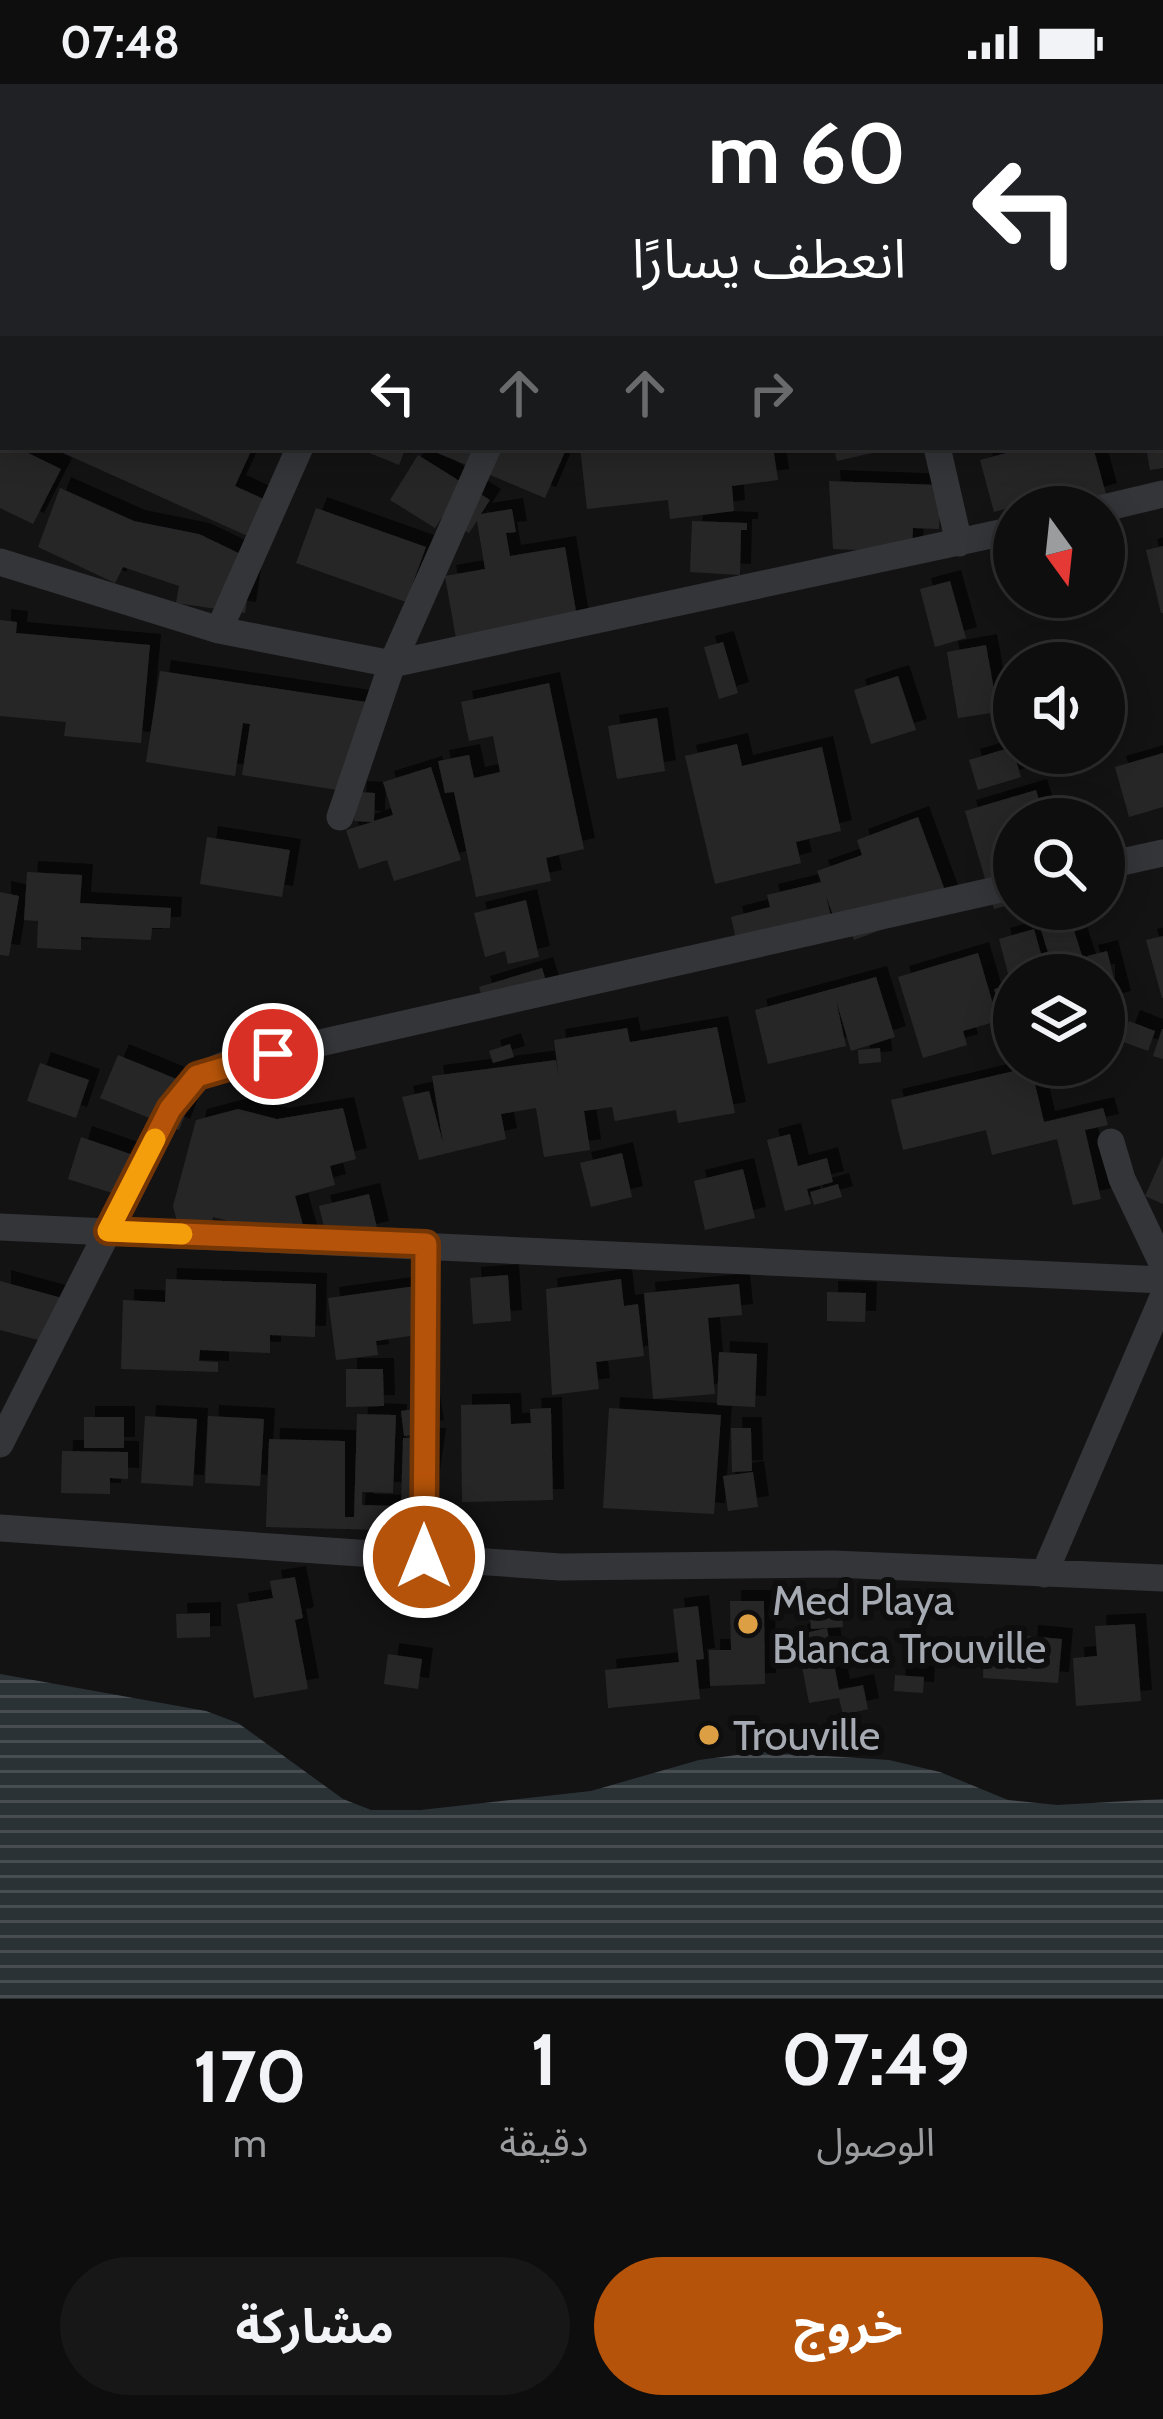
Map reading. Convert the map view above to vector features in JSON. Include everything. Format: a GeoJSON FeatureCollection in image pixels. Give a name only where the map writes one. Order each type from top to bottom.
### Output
{"type":"FeatureCollection","features":[{"type":"Feature","properties":{"kind":"street"},"geometry":{"type":"LineString","coordinates":[[219,630],[299,450]]}},
{"type":"Feature","properties":{"kind":"street"},"geometry":{"type":"LineString","coordinates":[[340,817],[392,664],[487,450]]}},
{"type":"Feature","properties":{"kind":"street"},"geometry":{"type":"LineString","coordinates":[[938,450],[959,543]]}},
{"type":"Feature","properties":{"kind":"street"},"geometry":{"type":"LineString","coordinates":[[1125,503],[1163,494]]}},
{"type":"Feature","properties":{"kind":"street"},"geometry":{"type":"LineString","coordinates":[[0,562],[219,630],[392,664],[993,535]]}},
{"type":"Feature","properties":{"kind":"street"},"geometry":{"type":"LineString","coordinates":[[1125,861],[1163,853]]}},
{"type":"Feature","properties":{"kind":"street"},"geometry":{"type":"LineString","coordinates":[[0,1444],[170,1109],[197,1076],[227,1064],[993,891]]}},
{"type":"Feature","properties":{"kind":"street"},"geometry":{"type":"LineString","coordinates":[[1111,1142],[1122,1179],[1163,1265]]}},
{"type":"Feature","properties":{"kind":"street"},"geometry":{"type":"LineString","coordinates":[[0,1227],[1163,1280]]}},
{"type":"Feature","properties":{"kind":"street"},"geometry":{"type":"LineString","coordinates":[[424,1557],[426,1244]]}},
{"type":"Feature","properties":{"kind":"street"},"geometry":{"type":"LineString","coordinates":[[1044,1574],[1163,1297]]}},
{"type":"Feature","properties":{"kind":"street"},"geometry":{"type":"LineString","coordinates":[[0,1528],[560,1567],[832,1564],[1163,1578]]}},
{"type":"Feature","properties":{"kind":"shaded area"},"geometry":{"type":"Polygon","coordinates":[[[0,1674],[206,1711],[238,1723],[343,1799],[371,1810],[421,1810],[591,1791],[699,1760],[760,1752],[889,1760],[940,1772],[1008,1800],[1057,1805],[1163,1799],[1163,1999],[0,1999],[0,1674]]]}},
{"type":"Feature","properties":{"kind":"building"},"geometry":{"type":"Polygon","coordinates":[[[0,450],[22,450],[61,469],[33,524],[0,508],[0,450]]]}},
{"type":"Feature","properties":{"kind":"building"},"geometry":{"type":"Polygon","coordinates":[[[57,450],[252,450],[235,486],[268,501],[252,538],[57,450]]]}},
{"type":"Feature","properties":{"kind":"building"},"geometry":{"type":"Polygon","coordinates":[[[362,450],[405,450],[399,465],[362,450]]]}},
{"type":"Feature","properties":{"kind":"building"},"geometry":{"type":"Polygon","coordinates":[[[430,450],[566,450],[545,498],[430,450]]]}},
{"type":"Feature","properties":{"kind":"building"},"geometry":{"type":"Polygon","coordinates":[[[580,450],[773,450],[778,480],[732,486],[734,511],[670,519],[668,500],[587,509],[580,450]]]}},
{"type":"Feature","properties":{"kind":"building"},"geometry":{"type":"Polygon","coordinates":[[[835,450],[886,450],[837,461],[835,450]]]}},
{"type":"Feature","properties":{"kind":"building"},"geometry":{"type":"Polygon","coordinates":[[[1017,450],[1094,450],[1104,486],[993,486],[993,508],[980,460],[1017,450]]]}},
{"type":"Feature","properties":{"kind":"building"},"geometry":{"type":"Polygon","coordinates":[[[1147,450],[1163,450],[1163,468],[1150,470],[1147,450]]]}},
{"type":"Feature","properties":{"kind":"building"},"geometry":{"type":"Polygon","coordinates":[[[418,455],[490,500],[481,514],[512,509],[516,532],[506,533],[510,556],[565,547],[578,623],[457,644],[445,576],[485,569],[477,521],[469,533],[442,517],[435,528],[390,500],[418,455]]]}},
{"type":"Feature","properties":{"kind":"building"},"geometry":{"type":"Polygon","coordinates":[[[829,481],[941,485],[939,529],[913,528],[912,552],[833,549],[829,481]]]}},
{"type":"Feature","properties":{"kind":"building"},"geometry":{"type":"Polygon","coordinates":[[[60,488],[134,521],[199,534],[253,560],[245,613],[176,603],[179,586],[123,567],[115,583],[38,547],[60,488]]]}},
{"type":"Feature","properties":{"kind":"building"},"geometry":{"type":"Polygon","coordinates":[[[316,508],[426,547],[406,602],[296,563],[316,508]]]}},
{"type":"Feature","properties":{"kind":"building"},"geometry":{"type":"Polygon","coordinates":[[[692,521],[747,523],[747,530],[741,530],[740,575],[690,572],[692,521]]]}},
{"type":"Feature","properties":{"kind":"building"},"geometry":{"type":"Polygon","coordinates":[[[1163,546],[1163,613],[1161,613],[1146,550],[1163,546]]]}},
{"type":"Feature","properties":{"kind":"building"},"geometry":{"type":"Polygon","coordinates":[[[950,581],[966,638],[935,647],[920,589],[950,581]]]}},
{"type":"Feature","properties":{"kind":"building"},"geometry":{"type":"Polygon","coordinates":[[[0,620],[17,622],[16,633],[150,645],[141,743],[64,736],[66,722],[0,716],[0,620]]]}},
{"type":"Feature","properties":{"kind":"building"},"geometry":{"type":"Polygon","coordinates":[[[723,642],[738,693],[719,699],[704,647],[723,642]]]}},
{"type":"Feature","properties":{"kind":"building"},"geometry":{"type":"Polygon","coordinates":[[[986,645],[993,713],[958,718],[947,652],[986,645]]]}},
{"type":"Feature","properties":{"kind":"building"},"geometry":{"type":"Polygon","coordinates":[[[160,671],[379,704],[344,791],[242,775],[250,724],[243,723],[235,776],[146,762],[160,671]]]}},
{"type":"Feature","properties":{"kind":"building"},"geometry":{"type":"Polygon","coordinates":[[[898,676],[916,730],[871,744],[854,690],[898,676]]]}},
{"type":"Feature","properties":{"kind":"building"},"geometry":{"type":"Polygon","coordinates":[[[549,683],[584,849],[546,858],[551,881],[476,897],[454,792],[445,793],[438,761],[469,755],[474,778],[500,772],[493,736],[469,741],[461,702],[549,683]]]}},
{"type":"Feature","properties":{"kind":"building"},"geometry":{"type":"Polygon","coordinates":[[[657,718],[665,771],[617,779],[608,726],[657,718]]]}},
{"type":"Feature","properties":{"kind":"building"},"geometry":{"type":"Polygon","coordinates":[[[737,744],[742,766],[822,747],[841,831],[796,842],[801,863],[715,884],[685,756],[737,744]]]}},
{"type":"Feature","properties":{"kind":"building"},"geometry":{"type":"Polygon","coordinates":[[[993,753],[993,774],[1021,777],[978,790],[969,760],[993,753]]]}},
{"type":"Feature","properties":{"kind":"building"},"geometry":{"type":"Polygon","coordinates":[[[1163,753],[1163,807],[1129,817],[1117,774],[1125,774],[1125,764],[1163,753]]]}},
{"type":"Feature","properties":{"kind":"building"},"geometry":{"type":"Polygon","coordinates":[[[431,767],[461,860],[394,881],[387,860],[359,869],[346,830],[372,822],[354,821],[356,792],[375,793],[374,821],[393,815],[383,782],[431,767]]]}},
{"type":"Feature","properties":{"kind":"building"},"geometry":{"type":"Polygon","coordinates":[[[1036,790],[1038,798],[1009,798],[1036,790]]]}},
{"type":"Feature","properties":{"kind":"building"},"geometry":{"type":"Polygon","coordinates":[[[993,803],[993,906],[965,811],[993,803]]]}},
{"type":"Feature","properties":{"kind":"building"},"geometry":{"type":"Polygon","coordinates":[[[918,817],[950,904],[854,940],[844,914],[834,918],[826,896],[835,932],[740,956],[731,917],[770,907],[767,895],[821,882],[817,871],[862,855],[857,840],[918,817]]]}},
{"type":"Feature","properties":{"kind":"building"},"geometry":{"type":"Polygon","coordinates":[[[207,837],[290,850],[282,897],[200,884],[207,837]]]}},
{"type":"Feature","properties":{"kind":"building"},"geometry":{"type":"Polygon","coordinates":[[[27,872],[82,875],[80,903],[171,908],[170,928],[152,928],[151,940],[81,937],[81,950],[37,948],[38,921],[24,920],[27,872]]]}},
{"type":"Feature","properties":{"kind":"building"},"geometry":{"type":"Polygon","coordinates":[[[0,892],[19,896],[9,956],[0,955],[0,892]]]}},
{"type":"Feature","properties":{"kind":"building"},"geometry":{"type":"Polygon","coordinates":[[[526,900],[539,957],[508,964],[505,951],[485,957],[474,913],[526,900]]]}},
{"type":"Feature","properties":{"kind":"building"},"geometry":{"type":"Polygon","coordinates":[[[1034,930],[1041,954],[1003,954],[999,939],[1034,930]]]}},
{"type":"Feature","properties":{"kind":"building"},"geometry":{"type":"Polygon","coordinates":[[[1041,930],[1074,930],[1082,954],[1048,954],[1041,930]]]}},
{"type":"Feature","properties":{"kind":"building"},"geometry":{"type":"Polygon","coordinates":[[[1163,936],[1163,998],[1162,998],[1146,940],[1163,936]]]}},
{"type":"Feature","properties":{"kind":"building"},"geometry":{"type":"Polygon","coordinates":[[[978,953],[993,1004],[993,1022],[963,1031],[967,1045],[923,1058],[898,977],[978,953]]]}},
{"type":"Feature","properties":{"kind":"building"},"geometry":{"type":"Polygon","coordinates":[[[542,968],[550,993],[487,1012],[479,987],[542,968]]]}},
{"type":"Feature","properties":{"kind":"building"},"geometry":{"type":"Polygon","coordinates":[[[876,977],[895,1037],[851,1051],[836,1000],[846,1046],[768,1064],[755,1010],[876,977]]]}},
{"type":"Feature","properties":{"kind":"building"},"geometry":{"type":"Polygon","coordinates":[[[1129,1021],[1155,1031],[1148,1051],[1125,1042],[1129,1021]]]}},
{"type":"Feature","properties":{"kind":"building"},"geometry":{"type":"Polygon","coordinates":[[[717,1027],[735,1113],[678,1123],[676,1110],[615,1121],[612,1107],[584,1111],[590,1150],[544,1157],[536,1108],[501,1114],[506,1139],[419,1160],[402,1097],[429,1091],[443,1143],[432,1076],[556,1060],[559,1079],[554,1040],[627,1028],[630,1042],[717,1027]]]}},
{"type":"Feature","properties":{"kind":"building"},"geometry":{"type":"Polygon","coordinates":[[[1163,1029],[1163,1059],[1153,1056],[1163,1029]]]}},
{"type":"Feature","properties":{"kind":"building"},"geometry":{"type":"Polygon","coordinates":[[[510,1044],[514,1057],[493,1063],[489,1051],[510,1044]]]}},
{"type":"Feature","properties":{"kind":"building"},"geometry":{"type":"Polygon","coordinates":[[[880,1048],[881,1062],[859,1064],[858,1050],[880,1048]]]}},
{"type":"Feature","properties":{"kind":"building"},"geometry":{"type":"Polygon","coordinates":[[[118,1055],[196,1087],[179,1130],[100,1098],[118,1055]]]}},
{"type":"Feature","properties":{"kind":"building"},"geometry":{"type":"Polygon","coordinates":[[[40,1063],[89,1080],[76,1118],[27,1101],[40,1063]]]}},
{"type":"Feature","properties":{"kind":"building"},"geometry":{"type":"Polygon","coordinates":[[[993,1076],[993,1086],[1035,1086],[1044,1122],[1103,1108],[1108,1125],[1085,1130],[1101,1199],[1073,1205],[1057,1139],[992,1155],[986,1130],[903,1150],[891,1100],[993,1076]]]}},
{"type":"Feature","properties":{"kind":"building"},"geometry":{"type":"Polygon","coordinates":[[[343,1108],[356,1159],[330,1166],[335,1185],[295,1196],[306,1236],[295,1238],[213,1217],[211,1225],[180,1234],[173,1206],[196,1120],[238,1109],[277,1119],[343,1108]]]}},
{"type":"Feature","properties":{"kind":"building"},"geometry":{"type":"Polygon","coordinates":[[[790,1134],[798,1166],[827,1158],[833,1182],[807,1189],[811,1204],[785,1211],[767,1140],[790,1134]]]}},
{"type":"Feature","properties":{"kind":"building"},"geometry":{"type":"Polygon","coordinates":[[[81,1137],[139,1157],[125,1197],[68,1179],[81,1137]]]}},
{"type":"Feature","properties":{"kind":"building"},"geometry":{"type":"Polygon","coordinates":[[[622,1153],[632,1197],[591,1207],[580,1163],[622,1153]]]}},
{"type":"Feature","properties":{"kind":"building"},"geometry":{"type":"Polygon","coordinates":[[[1163,1156],[1163,1204],[1145,1196],[1163,1156]]]}},
{"type":"Feature","properties":{"kind":"building"},"geometry":{"type":"Polygon","coordinates":[[[743,1169],[755,1218],[705,1230],[694,1181],[743,1169]]]}},
{"type":"Feature","properties":{"kind":"building"},"geometry":{"type":"Polygon","coordinates":[[[838,1184],[842,1197],[814,1205],[810,1192],[838,1184]]]}},
{"type":"Feature","properties":{"kind":"building"},"geometry":{"type":"Polygon","coordinates":[[[369,1194],[378,1232],[328,1244],[319,1206],[369,1194]]]}},
{"type":"Feature","properties":{"kind":"building"},"geometry":{"type":"Polygon","coordinates":[[[508,1275],[511,1321],[473,1324],[470,1278],[508,1275]]]}},
{"type":"Feature","properties":{"kind":"building"},"geometry":{"type":"Polygon","coordinates":[[[166,1279],[316,1284],[315,1337],[270,1335],[270,1353],[200,1350],[199,1361],[218,1362],[218,1372],[121,1369],[123,1300],[165,1302],[166,1279]]]}},
{"type":"Feature","properties":{"kind":"building"},"geometry":{"type":"Polygon","coordinates":[[[621,1279],[624,1306],[638,1304],[644,1356],[596,1362],[599,1389],[552,1395],[546,1289],[621,1279]]]}},
{"type":"Feature","properties":{"kind":"building"},"geometry":{"type":"Polygon","coordinates":[[[0,1281],[62,1298],[50,1343],[0,1330],[0,1281]]]}},
{"type":"Feature","properties":{"kind":"building"},"geometry":{"type":"Polygon","coordinates":[[[739,1284],[742,1315],[708,1318],[715,1394],[653,1399],[644,1293],[739,1284]]]}},
{"type":"Feature","properties":{"kind":"building"},"geometry":{"type":"Polygon","coordinates":[[[416,1286],[423,1334],[376,1341],[378,1355],[336,1360],[328,1298],[416,1286]]]}},
{"type":"Feature","properties":{"kind":"building"},"geometry":{"type":"Polygon","coordinates":[[[827,1292],[866,1293],[865,1322],[827,1321],[827,1292]]]}},
{"type":"Feature","properties":{"kind":"building"},"geometry":{"type":"Polygon","coordinates":[[[719,1352],[757,1354],[755,1407],[717,1405],[719,1352]]]}},
{"type":"Feature","properties":{"kind":"building"},"geometry":{"type":"Polygon","coordinates":[[[346,1369],[383,1369],[384,1406],[346,1407],[346,1369]]]}},
{"type":"Feature","properties":{"kind":"building"},"geometry":{"type":"Polygon","coordinates":[[[510,1404],[511,1424],[531,1423],[530,1409],[551,1408],[553,1500],[462,1502],[461,1405],[510,1404]]]}},
{"type":"Feature","properties":{"kind":"building"},"geometry":{"type":"Polygon","coordinates":[[[429,1407],[433,1431],[404,1436],[401,1411],[429,1407]]]}},
{"type":"Feature","properties":{"kind":"building"},"geometry":{"type":"Polygon","coordinates":[[[609,1408],[721,1415],[714,1514],[603,1508],[609,1408]]]}},
{"type":"Feature","properties":{"kind":"building"},"geometry":{"type":"Polygon","coordinates":[[[357,1414],[396,1415],[393,1493],[362,1492],[362,1505],[401,1506],[403,1438],[435,1439],[422,1531],[266,1527],[269,1439],[345,1441],[345,1517],[354,1517],[357,1414]]]}},
{"type":"Feature","properties":{"kind":"building"},"geometry":{"type":"Polygon","coordinates":[[[145,1416],[197,1419],[193,1486],[141,1483],[145,1416]]]}},
{"type":"Feature","properties":{"kind":"building"},"geometry":{"type":"Polygon","coordinates":[[[208,1416],[264,1419],[260,1486],[205,1483],[208,1416]]]}},
{"type":"Feature","properties":{"kind":"building"},"geometry":{"type":"Polygon","coordinates":[[[84,1417],[124,1417],[124,1448],[84,1448],[84,1417]]]}},
{"type":"Feature","properties":{"kind":"building"},"geometry":{"type":"Polygon","coordinates":[[[731,1428],[751,1428],[752,1471],[732,1472],[731,1428]]]}},
{"type":"Feature","properties":{"kind":"building"},"geometry":{"type":"Polygon","coordinates":[[[62,1451],[128,1452],[128,1479],[110,1478],[110,1494],[61,1493],[62,1451]]]}},
{"type":"Feature","properties":{"kind":"building"},"geometry":{"type":"Polygon","coordinates":[[[753,1472],[758,1507],[728,1511],[723,1476],[753,1472]]]}},
{"type":"Feature","properties":{"kind":"building"},"geometry":{"type":"Polygon","coordinates":[[[295,1577],[303,1618],[295,1620],[308,1689],[254,1698],[237,1604],[273,1598],[270,1581],[295,1577]]]}},
{"type":"Feature","properties":{"kind":"building"},"geometry":{"type":"Polygon","coordinates":[[[841,1598],[843,1627],[811,1629],[809,1601],[841,1598]]]}},
{"type":"Feature","properties":{"kind":"building","name":"Med Playa Blanca Trouville"},"geometry":{"type":"Polygon","coordinates":[[[730,1601],[764,1601],[765,1684],[710,1686],[709,1650],[731,1650],[730,1601]]]}},
{"type":"Feature","properties":{"kind":"building"},"geometry":{"type":"Polygon","coordinates":[[[698,1606],[704,1659],[696,1660],[700,1699],[608,1708],[605,1670],[679,1662],[673,1609],[698,1606]]]}},
{"type":"Feature","properties":{"kind":"building"},"geometry":{"type":"Polygon","coordinates":[[[210,1613],[210,1637],[177,1638],[176,1614],[210,1613]]]}},
{"type":"Feature","properties":{"kind":"building"},"geometry":{"type":"Polygon","coordinates":[[[1135,1624],[1141,1701],[1076,1706],[1073,1658],[1097,1656],[1095,1626],[1135,1624]]]}},
{"type":"Feature","properties":{"kind":"building"},"geometry":{"type":"Polygon","coordinates":[[[827,1628],[839,1690],[863,1685],[868,1709],[843,1715],[839,1698],[809,1703],[796,1635],[827,1628]]]}},
{"type":"Feature","properties":{"kind":"building"},"geometry":{"type":"Polygon","coordinates":[[[1027,1636],[1062,1639],[1058,1683],[983,1678],[984,1651],[1026,1654],[1027,1636]]]}},
{"type":"Feature","properties":{"kind":"building"},"geometry":{"type":"Polygon","coordinates":[[[388,1654],[422,1659],[418,1689],[384,1684],[388,1654]]]}},
{"type":"Feature","properties":{"kind":"building"},"geometry":{"type":"Polygon","coordinates":[[[895,1675],[924,1677],[923,1693],[894,1691],[895,1675]]]}},
{"type":"Feature","properties":{"kind":"slow traffic"},"geometry":{"type":"LineString","coordinates":[[155,1139],[108,1231],[182,1234]]}},
{"type":"Feature","properties":{"kind":"place","name":"Med Playa Blanca Trouville"},"geometry":{"type":"Point","coordinates":[748,1624]}},
{"type":"Feature","properties":{"kind":"place","name":"Trouville"},"geometry":{"type":"Point","coordinates":[709,1735]}},
{"type":"Feature","properties":{"kind":"route"},"geometry":{"type":"LineString","coordinates":[[273,1054],[197,1076],[170,1109],[108,1231],[426,1244],[424,1557]]}}]}
